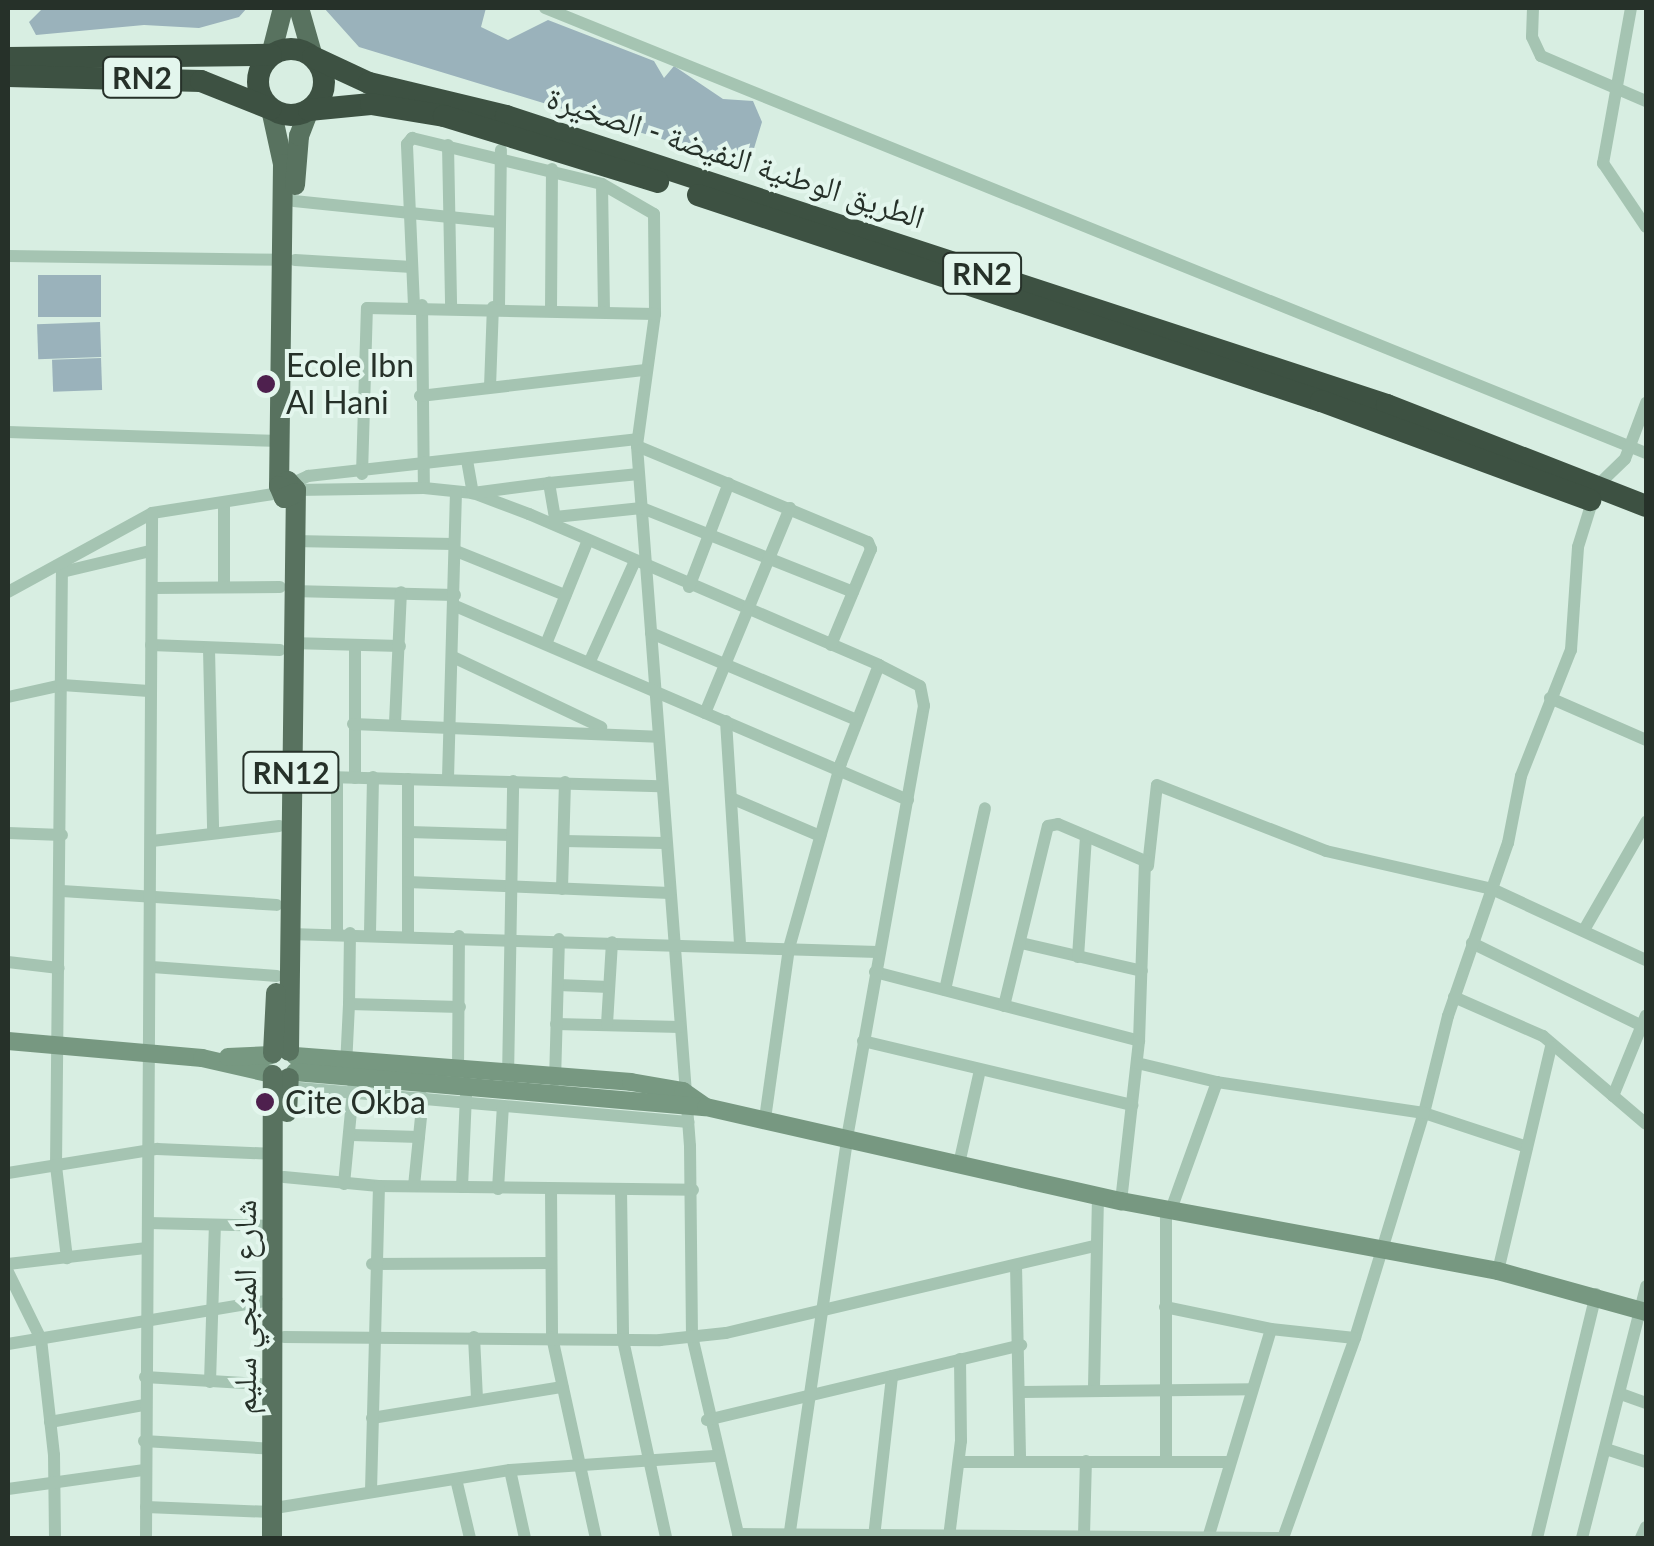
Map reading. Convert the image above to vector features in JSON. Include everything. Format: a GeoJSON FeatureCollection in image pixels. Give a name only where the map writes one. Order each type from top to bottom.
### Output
{"type":"FeatureCollection","features":[{"type":"Feature","properties":{"kind":"highway"},"geometry":{"type":"LineString","coordinates":[[293,48],[313,56],[324,84],[309,110],[290,116],[271,109],[258,82],[272,55],[293,48]]}},
{"type":"Feature","properties":{"kind":"highway","name":"RN2"},"geometry":{"type":"LineString","coordinates":[[8,58],[272,55]]}},
{"type":"Feature","properties":{"kind":"highway","name":"الطريق الوطنية النفيضة - الصخيرة"},"geometry":{"type":"LineString","coordinates":[[313,56],[368,82],[503,134],[1387,405],[1594,494],[1646,522]]}},
{"type":"Feature","properties":{"kind":"highway","name":"RN2"},"geometry":{"type":"LineString","coordinates":[[8,76],[190,80],[271,109]]}},
{"type":"Feature","properties":{"kind":"highway","name":"الطريق الوطنية النفيضة - الصخيرة"},"geometry":{"type":"LineString","coordinates":[[309,110],[370,104],[503,134]]}},
{"type":"Feature","properties":{"kind":"highway","name":"الطريق الوطنية النفيضة - الصخيرة"},"geometry":{"type":"LineString","coordinates":[[1594,494],[1646,506]]}},
{"type":"Feature","properties":{"kind":"main road"},"geometry":{"type":"LineString","coordinates":[[272,55],[282,8]]}},
{"type":"Feature","properties":{"kind":"main road"},"geometry":{"type":"LineString","coordinates":[[303,13],[313,56]]}},
{"type":"Feature","properties":{"kind":"main road","name":"شارع المنجي سليم"},"geometry":{"type":"LineString","coordinates":[[271,109],[283,164],[289,260],[288,489],[276,976],[283,1067],[284,1337],[277,1510],[272,1538]]}},
{"type":"Feature","properties":{"kind":"main road","name":"شارع المنجي سليم"},"geometry":{"type":"LineString","coordinates":[[285,589],[293,541],[280,441],[289,260],[299,136],[309,110]]}},
{"type":"Feature","properties":{"kind":"main road","name":"شارع المنجي سليم"},"geometry":{"type":"LineString","coordinates":[[282,1538],[273,1449],[274,1154],[290,934],[291,776],[285,647]]}},
{"type":"Feature","properties":{"kind":"street"},"geometry":{"type":"LineString","coordinates":[[545,8],[1646,452]]}},
{"type":"Feature","properties":{"kind":"street"},"geometry":{"type":"LineString","coordinates":[[1534,8],[1532,37],[1541,56],[1646,101]]}},
{"type":"Feature","properties":{"kind":"street"},"geometry":{"type":"LineString","coordinates":[[1631,8],[1603,163],[1646,226]]}},
{"type":"Feature","properties":{"kind":"street"},"geometry":{"type":"LineString","coordinates":[[424,488],[418,306],[408,212],[408,140],[448,145],[503,134],[552,169],[602,184],[654,214],[655,314],[637,442],[642,508],[640,566],[655,692],[692,1190],[692,1336],[707,1420],[738,1536],[1283,1538],[1355,1338],[1424,1113],[1454,997],[1492,889],[1550,698],[1571,650],[1578,547],[1594,494],[1632,446],[1646,403]]}},
{"type":"Feature","properties":{"kind":"street"},"geometry":{"type":"LineString","coordinates":[[490,386],[503,134]]}},
{"type":"Feature","properties":{"kind":"street"},"geometry":{"type":"LineString","coordinates":[[448,145],[451,306]]}},
{"type":"Feature","properties":{"kind":"street"},"geometry":{"type":"LineString","coordinates":[[551,310],[552,169]]}},
{"type":"Feature","properties":{"kind":"street"},"geometry":{"type":"LineString","coordinates":[[602,184],[604,312]]}},
{"type":"Feature","properties":{"kind":"street"},"geometry":{"type":"LineString","coordinates":[[294,202],[498,222]]}},
{"type":"Feature","properties":{"kind":"street"},"geometry":{"type":"LineString","coordinates":[[8,256],[289,260],[412,267]]}},
{"type":"Feature","properties":{"kind":"street"},"geometry":{"type":"LineString","coordinates":[[362,474],[364,310],[451,306],[655,314]]}},
{"type":"Feature","properties":{"kind":"street"},"geometry":{"type":"LineString","coordinates":[[420,396],[646,370]]}},
{"type":"Feature","properties":{"kind":"street"},"geometry":{"type":"LineString","coordinates":[[8,432],[280,441]]}},
{"type":"Feature","properties":{"kind":"street"},"geometry":{"type":"LineString","coordinates":[[8,592],[62,568],[152,514],[224,504],[362,474],[637,442],[872,545],[831,645]]}},
{"type":"Feature","properties":{"kind":"street"},"geometry":{"type":"LineString","coordinates":[[467,460],[472,494]]}},
{"type":"Feature","properties":{"kind":"street"},"geometry":{"type":"LineString","coordinates":[[472,494],[639,474]]}},
{"type":"Feature","properties":{"kind":"street"},"geometry":{"type":"LineString","coordinates":[[549,483],[555,521]]}},
{"type":"Feature","properties":{"kind":"street"},"geometry":{"type":"LineString","coordinates":[[689,587],[729,483]]}},
{"type":"Feature","properties":{"kind":"street"},"geometry":{"type":"LineString","coordinates":[[288,489],[424,488],[472,494],[555,521],[640,566],[912,679],[924,696],[847,1138],[789,1538]]}},
{"type":"Feature","properties":{"kind":"street"},"geometry":{"type":"LineString","coordinates":[[448,778],[456,492]]}},
{"type":"Feature","properties":{"kind":"street"},"geometry":{"type":"LineString","coordinates":[[224,504],[224,586]]}},
{"type":"Feature","properties":{"kind":"street"},"geometry":{"type":"LineString","coordinates":[[555,521],[642,508],[853,592]]}},
{"type":"Feature","properties":{"kind":"street"},"geometry":{"type":"LineString","coordinates":[[705,713],[790,508]]}},
{"type":"Feature","properties":{"kind":"street"},"geometry":{"type":"LineString","coordinates":[[146,1538],[143,1470],[148,1322],[147,1052],[152,967],[152,514]]}},
{"type":"Feature","properties":{"kind":"street"},"geometry":{"type":"LineString","coordinates":[[546,644],[588,540]]}},
{"type":"Feature","properties":{"kind":"street"},"geometry":{"type":"LineString","coordinates":[[293,541],[455,547],[565,595]]}},
{"type":"Feature","properties":{"kind":"street"},"geometry":{"type":"LineString","coordinates":[[62,568],[150,551]]}},
{"type":"Feature","properties":{"kind":"street"},"geometry":{"type":"LineString","coordinates":[[590,662],[640,566]]}},
{"type":"Feature","properties":{"kind":"street"},"geometry":{"type":"LineString","coordinates":[[62,568],[62,891],[56,1166],[67,1258]]}},
{"type":"Feature","properties":{"kind":"street"},"geometry":{"type":"LineString","coordinates":[[152,588],[224,586],[401,592],[454,600],[546,644],[908,800]]}},
{"type":"Feature","properties":{"kind":"street"},"geometry":{"type":"LineString","coordinates":[[395,723],[401,592]]}},
{"type":"Feature","properties":{"kind":"street"},"geometry":{"type":"LineString","coordinates":[[650,633],[857,720]]}},
{"type":"Feature","properties":{"kind":"street"},"geometry":{"type":"LineString","coordinates":[[151,645],[209,649],[400,646]]}},
{"type":"Feature","properties":{"kind":"street"},"geometry":{"type":"LineString","coordinates":[[355,645],[355,778]]}},
{"type":"Feature","properties":{"kind":"street"},"geometry":{"type":"LineString","coordinates":[[209,649],[213,831]]}},
{"type":"Feature","properties":{"kind":"street"},"geometry":{"type":"LineString","coordinates":[[453,657],[608,730]]}},
{"type":"Feature","properties":{"kind":"street"},"geometry":{"type":"LineString","coordinates":[[766,1118],[789,948],[839,770],[879,664]]}},
{"type":"Feature","properties":{"kind":"street"},"geometry":{"type":"LineString","coordinates":[[8,697],[62,685],[150,691]]}},
{"type":"Feature","properties":{"kind":"street"},"geometry":{"type":"LineString","coordinates":[[1550,698],[1646,740]]}},
{"type":"Feature","properties":{"kind":"street"},"geometry":{"type":"LineString","coordinates":[[726,721],[740,946]]}},
{"type":"Feature","properties":{"kind":"street"},"geometry":{"type":"LineString","coordinates":[[354,724],[608,730],[657,737]]}},
{"type":"Feature","properties":{"kind":"street"},"geometry":{"type":"LineString","coordinates":[[291,776],[660,786]]}},
{"type":"Feature","properties":{"kind":"street"},"geometry":{"type":"LineString","coordinates":[[337,777],[350,1004],[352,1135],[344,1184]]}},
{"type":"Feature","properties":{"kind":"street"},"geometry":{"type":"LineString","coordinates":[[370,933],[373,778]]}},
{"type":"Feature","properties":{"kind":"street"},"geometry":{"type":"LineString","coordinates":[[408,779],[408,935]]}},
{"type":"Feature","properties":{"kind":"street"},"geometry":{"type":"LineString","coordinates":[[508,1078],[513,781]]}},
{"type":"Feature","properties":{"kind":"street"},"geometry":{"type":"LineString","coordinates":[[562,889],[565,782]]}},
{"type":"Feature","properties":{"kind":"street"},"geometry":{"type":"LineString","coordinates":[[1121,1200],[1137,1064],[1148,866],[1157,785],[1326,851],[1492,889],[1645,956]]}},
{"type":"Feature","properties":{"kind":"street"},"geometry":{"type":"LineString","coordinates":[[731,798],[820,836]]}},
{"type":"Feature","properties":{"kind":"street"},"geometry":{"type":"LineString","coordinates":[[945,990],[985,808]]}},
{"type":"Feature","properties":{"kind":"street"},"geometry":{"type":"LineString","coordinates":[[1584,930],[1646,822]]}},
{"type":"Feature","properties":{"kind":"street"},"geometry":{"type":"LineString","coordinates":[[1004,1006],[1046,830],[1058,824],[1148,866]]}},
{"type":"Feature","properties":{"kind":"street"},"geometry":{"type":"LineString","coordinates":[[152,840],[278,826]]}},
{"type":"Feature","properties":{"kind":"street"},"geometry":{"type":"LineString","coordinates":[[409,832],[512,835]]}},
{"type":"Feature","properties":{"kind":"street"},"geometry":{"type":"LineString","coordinates":[[8,834],[62,835]]}},
{"type":"Feature","properties":{"kind":"street"},"geometry":{"type":"LineString","coordinates":[[1078,957],[1086,836]]}},
{"type":"Feature","properties":{"kind":"street"},"geometry":{"type":"LineString","coordinates":[[564,841],[665,842]]}},
{"type":"Feature","properties":{"kind":"street"},"geometry":{"type":"LineString","coordinates":[[408,882],[670,893]]}},
{"type":"Feature","properties":{"kind":"street"},"geometry":{"type":"LineString","coordinates":[[62,891],[277,904]]}},
{"type":"Feature","properties":{"kind":"street"},"geometry":{"type":"LineString","coordinates":[[290,934],[508,937],[878,952]]}},
{"type":"Feature","properties":{"kind":"street"},"geometry":{"type":"LineString","coordinates":[[459,936],[462,1188]]}},
{"type":"Feature","properties":{"kind":"street"},"geometry":{"type":"LineString","coordinates":[[556,1082],[560,939]]}},
{"type":"Feature","properties":{"kind":"street"},"geometry":{"type":"LineString","coordinates":[[607,1024],[612,942]]}},
{"type":"Feature","properties":{"kind":"street"},"geometry":{"type":"LineString","coordinates":[[1021,943],[1142,971]]}},
{"type":"Feature","properties":{"kind":"street"},"geometry":{"type":"LineString","coordinates":[[1472,943],[1644,1021],[1613,1096]]}},
{"type":"Feature","properties":{"kind":"street"},"geometry":{"type":"LineString","coordinates":[[8,962],[58,968]]}},
{"type":"Feature","properties":{"kind":"street"},"geometry":{"type":"LineString","coordinates":[[152,967],[276,976]]}},
{"type":"Feature","properties":{"kind":"street"},"geometry":{"type":"LineString","coordinates":[[876,972],[1138,1041]]}},
{"type":"Feature","properties":{"kind":"street"},"geometry":{"type":"LineString","coordinates":[[558,985],[609,987]]}},
{"type":"Feature","properties":{"kind":"street"},"geometry":{"type":"LineString","coordinates":[[1454,997],[1536,1032],[1646,1124]]}},
{"type":"Feature","properties":{"kind":"street"},"geometry":{"type":"LineString","coordinates":[[350,1004],[460,1008]]}},
{"type":"Feature","properties":{"kind":"street"},"geometry":{"type":"LineString","coordinates":[[556,1024],[680,1027]]}},
{"type":"Feature","properties":{"kind":"street"},"geometry":{"type":"LineString","coordinates":[[863,1040],[1132,1105]]}},
{"type":"Feature","properties":{"kind":"street"},"geometry":{"type":"LineString","coordinates":[[8,1041],[462,1083],[508,1078],[556,1082],[685,1107]]}},
{"type":"Feature","properties":{"kind":"street"},"geometry":{"type":"LineString","coordinates":[[1498,1271],[1551,1046]]}},
{"type":"Feature","properties":{"kind":"street"},"geometry":{"type":"LineString","coordinates":[[1137,1064],[1216,1082],[1424,1113],[1526,1147]]}},
{"type":"Feature","properties":{"kind":"street"},"geometry":{"type":"LineString","coordinates":[[283,1067],[350,1074],[423,1097],[462,1083],[502,1106],[706,1107],[1098,1196],[1498,1271],[1596,1294],[1644,1311]]}},
{"type":"Feature","properties":{"kind":"street"},"geometry":{"type":"LineString","coordinates":[[959,1164],[980,1070]]}},
{"type":"Feature","properties":{"kind":"street"},"geometry":{"type":"LineString","coordinates":[[1166,1461],[1169,1210],[1216,1082]]}},
{"type":"Feature","properties":{"kind":"street"},"geometry":{"type":"LineString","coordinates":[[414,1186],[423,1097]]}},
{"type":"Feature","properties":{"kind":"street"},"geometry":{"type":"LineString","coordinates":[[498,1189],[502,1106]]}},
{"type":"Feature","properties":{"kind":"street"},"geometry":{"type":"LineString","coordinates":[[352,1135],[420,1137]]}},
{"type":"Feature","properties":{"kind":"street"},"geometry":{"type":"LineString","coordinates":[[8,1173],[147,1151],[274,1154]]}},
{"type":"Feature","properties":{"kind":"street"},"geometry":{"type":"LineString","coordinates":[[284,1177],[379,1186],[692,1190]]}},
{"type":"Feature","properties":{"kind":"street"},"geometry":{"type":"LineString","coordinates":[[371,1491],[372,1264],[379,1186]]}},
{"type":"Feature","properties":{"kind":"street"},"geometry":{"type":"LineString","coordinates":[[551,1189],[552,1338],[596,1538]]}},
{"type":"Feature","properties":{"kind":"street"},"geometry":{"type":"LineString","coordinates":[[621,1189],[623,1340],[666,1538]]}},
{"type":"Feature","properties":{"kind":"street"},"geometry":{"type":"LineString","coordinates":[[1094,1387],[1098,1196]]}},
{"type":"Feature","properties":{"kind":"street"},"geometry":{"type":"LineString","coordinates":[[148,1223],[276,1226]]}},
{"type":"Feature","properties":{"kind":"street"},"geometry":{"type":"LineString","coordinates":[[210,1382],[214,1226]]}},
{"type":"Feature","properties":{"kind":"street"},"geometry":{"type":"LineString","coordinates":[[284,1337],[623,1340],[692,1336],[1095,1246]]}},
{"type":"Feature","properties":{"kind":"street"},"geometry":{"type":"LineString","coordinates":[[8,1264],[147,1248]]}},
{"type":"Feature","properties":{"kind":"street"},"geometry":{"type":"LineString","coordinates":[[372,1264],[550,1263]]}},
{"type":"Feature","properties":{"kind":"street"},"geometry":{"type":"LineString","coordinates":[[1016,1264],[1022,1392],[1020,1460]]}},
{"type":"Feature","properties":{"kind":"street"},"geometry":{"type":"LineString","coordinates":[[8,1272],[41,1339],[50,1422],[55,1538]]}},
{"type":"Feature","properties":{"kind":"street"},"geometry":{"type":"LineString","coordinates":[[1582,1538],[1644,1311],[1646,1286]]}},
{"type":"Feature","properties":{"kind":"street"},"geometry":{"type":"LineString","coordinates":[[1537,1538],[1596,1294]]}},
{"type":"Feature","properties":{"kind":"street"},"geometry":{"type":"LineString","coordinates":[[8,1344],[276,1299]]}},
{"type":"Feature","properties":{"kind":"street"},"geometry":{"type":"LineString","coordinates":[[1165,1307],[1270,1329],[1355,1338]]}},
{"type":"Feature","properties":{"kind":"street"},"geometry":{"type":"LineString","coordinates":[[1208,1537],[1270,1329]]}},
{"type":"Feature","properties":{"kind":"street"},"geometry":{"type":"LineString","coordinates":[[474,1337],[476,1399]]}},
{"type":"Feature","properties":{"kind":"street"},"geometry":{"type":"LineString","coordinates":[[707,1420],[1020,1345]]}},
{"type":"Feature","properties":{"kind":"street"},"geometry":{"type":"LineString","coordinates":[[944,1537],[960,1462],[960,1360]]}},
{"type":"Feature","properties":{"kind":"street"},"geometry":{"type":"LineString","coordinates":[[874,1537],[892,1376]]}},
{"type":"Feature","properties":{"kind":"street"},"geometry":{"type":"LineString","coordinates":[[145,1377],[274,1385]]}},
{"type":"Feature","properties":{"kind":"street"},"geometry":{"type":"LineString","coordinates":[[372,1418],[562,1387]]}},
{"type":"Feature","properties":{"kind":"street"},"geometry":{"type":"LineString","coordinates":[[1022,1392],[1094,1387],[1252,1389]]}},
{"type":"Feature","properties":{"kind":"street"},"geometry":{"type":"LineString","coordinates":[[1621,1394],[1646,1403]]}},
{"type":"Feature","properties":{"kind":"street"},"geometry":{"type":"LineString","coordinates":[[50,1422],[144,1405]]}},
{"type":"Feature","properties":{"kind":"street"},"geometry":{"type":"LineString","coordinates":[[144,1442],[273,1449]]}},
{"type":"Feature","properties":{"kind":"street"},"geometry":{"type":"LineString","coordinates":[[1606,1449],[1646,1462]]}},
{"type":"Feature","properties":{"kind":"street"},"geometry":{"type":"LineString","coordinates":[[146,1508],[277,1510],[510,1470],[718,1456]]}},
{"type":"Feature","properties":{"kind":"street"},"geometry":{"type":"LineString","coordinates":[[1084,1536],[1086,1461]]}},
{"type":"Feature","properties":{"kind":"street"},"geometry":{"type":"LineString","coordinates":[[960,1462],[1229,1462]]}},
{"type":"Feature","properties":{"kind":"street"},"geometry":{"type":"LineString","coordinates":[[8,1489],[143,1470]]}},
{"type":"Feature","properties":{"kind":"street"},"geometry":{"type":"LineString","coordinates":[[510,1470],[525,1538]]}},
{"type":"Feature","properties":{"kind":"street"},"geometry":{"type":"LineString","coordinates":[[456,1479],[466,1538]]}},
{"type":"Feature","properties":{"kind":"shaded area"},"geometry":{"type":"Polygon","coordinates":[[[43,8],[247,8],[239,17],[199,28],[144,25],[36,35],[29,22],[43,8]]]}},
{"type":"Feature","properties":{"kind":"shaded area"},"geometry":{"type":"Polygon","coordinates":[[[324,8],[486,8],[481,27],[508,40],[548,20],[654,61],[664,78],[674,66],[723,99],[753,101],[762,122],[752,155],[734,161],[359,47],[324,8]]]}},
{"type":"Feature","properties":{"kind":"shaded area"},"geometry":{"type":"Polygon","coordinates":[[[38,275],[101,275],[101,317],[38,317],[38,275]]]}},
{"type":"Feature","properties":{"kind":"shaded area"},"geometry":{"type":"Polygon","coordinates":[[[100,322],[101,357],[38,359],[37,324],[100,322]]]}},
{"type":"Feature","properties":{"kind":"shaded area"},"geometry":{"type":"Polygon","coordinates":[[[101,358],[102,390],[53,392],[52,360],[101,358]]]}},
{"type":"Feature","properties":{"kind":"place","name":"Ecole Ibn Al Hani"},"geometry":{"type":"Point","coordinates":[266,384]}},
{"type":"Feature","properties":{"kind":"place","name":"Cite Okba"},"geometry":{"type":"Point","coordinates":[265,1102]}}]}
